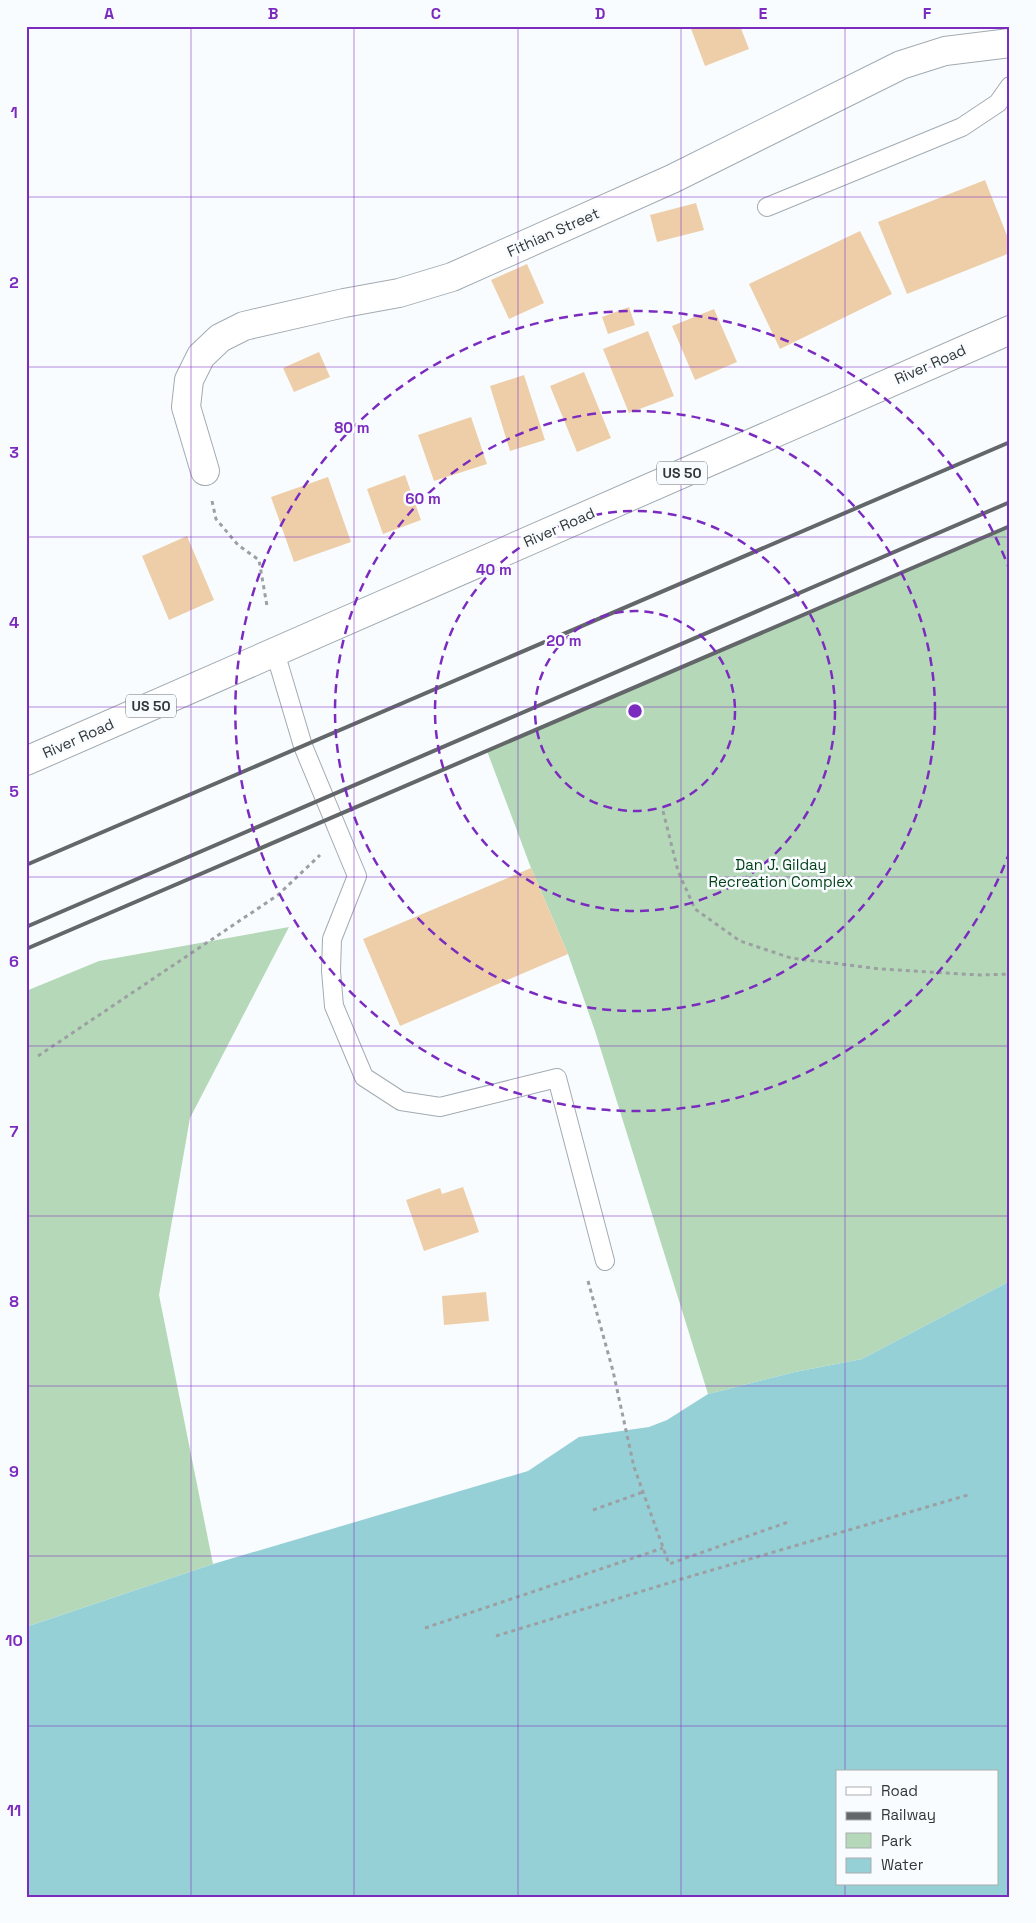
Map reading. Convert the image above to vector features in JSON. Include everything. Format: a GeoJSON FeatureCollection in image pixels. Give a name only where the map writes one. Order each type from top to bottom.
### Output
{"type":"FeatureCollection","features":[{"type":"Feature","properties":{"kind":"main road","name":"Fithian Street"},"geometry":{"type":"LineString","coordinates":[[205,471],[186,407],[190,380],[201,356],[220,338],[244,326],[344,303],[399,293],[452,277],[672,179],[901,65],[945,51],[1010,43]]}},
{"type":"Feature","properties":{"kind":"main road","name":"River Road"},"geometry":{"type":"LineString","coordinates":[[26,761],[1010,330]]}},
{"type":"Feature","properties":{"kind":"lane"},"geometry":{"type":"LineString","coordinates":[[767,207],[962,127],[998,103],[1010,86]]}},
{"type":"Feature","properties":{"kind":"lane"},"geometry":{"type":"LineString","coordinates":[[275,652],[303,746],[357,876],[332,939],[331,971],[334,1006],[364,1076],[401,1101],[440,1107],[557,1078],[605,1260]]}},
{"type":"Feature","properties":{"kind":"path"},"geometry":{"type":"LineString","coordinates":[[205,471],[216,519],[238,546],[258,560],[267,606]]}},
{"type":"Feature","properties":{"kind":"path"},"geometry":{"type":"LineString","coordinates":[[663,811],[678,871],[694,909],[740,941],[791,958],[880,969],[980,975],[1010,974]]}},
{"type":"Feature","properties":{"kind":"path"},"geometry":{"type":"LineString","coordinates":[[38,1056],[278,895],[320,856],[334,817]]}},
{"type":"Feature","properties":{"kind":"path"},"geometry":{"type":"LineString","coordinates":[[586,1276],[612,1371],[634,1466],[669,1564],[791,1521]]}},
{"type":"Feature","properties":{"kind":"path"},"geometry":{"type":"LineString","coordinates":[[594,1510],[643,1492]]}},
{"type":"Feature","properties":{"kind":"path"},"geometry":{"type":"LineString","coordinates":[[496,1636],[968,1495]]}},
{"type":"Feature","properties":{"kind":"path"},"geometry":{"type":"LineString","coordinates":[[425,1628],[663,1548]]}},
{"type":"Feature","properties":{"kind":"green space","name":"Dan J. Gilday Recreation Complex"},"geometry":{"type":"Polygon","coordinates":[[[1010,526],[1010,1281],[862,1359],[795,1372],[708,1394],[595,1031],[568,954],[531,868],[487,751],[1010,526]]]}},
{"type":"Feature","properties":{"kind":"green space"},"geometry":{"type":"Polygon","coordinates":[[[289,927],[190,1118],[159,1295],[213,1564],[26,1627],[26,991],[99,961],[289,927]]]}},
{"type":"Feature","properties":{"kind":"water"},"geometry":{"type":"Polygon","coordinates":[[[1010,1281],[1010,1897],[26,1897],[26,1627],[213,1564],[528,1471],[579,1437],[649,1427],[667,1420],[708,1394],[795,1372],[862,1359],[1010,1281]]]}},
{"type":"Feature","properties":{"kind":"building"},"geometry":{"type":"Polygon","coordinates":[[[690,26],[740,26],[749,49],[705,66],[690,26]]]}},
{"type":"Feature","properties":{"kind":"building"},"geometry":{"type":"Polygon","coordinates":[[[985,180],[1010,243],[1010,253],[907,294],[878,222],[985,180]]]}},
{"type":"Feature","properties":{"kind":"building"},"geometry":{"type":"Polygon","coordinates":[[[696,203],[704,230],[657,242],[650,215],[696,203]]]}},
{"type":"Feature","properties":{"kind":"building"},"geometry":{"type":"Polygon","coordinates":[[[860,231],[892,294],[780,349],[749,284],[860,231]]]}},
{"type":"Feature","properties":{"kind":"building"},"geometry":{"type":"Polygon","coordinates":[[[527,264],[544,303],[509,319],[491,280],[527,264]]]}},
{"type":"Feature","properties":{"kind":"building"},"geometry":{"type":"Polygon","coordinates":[[[629,307],[635,325],[608,334],[602,317],[629,307]]]}},
{"type":"Feature","properties":{"kind":"building"},"geometry":{"type":"Polygon","coordinates":[[[714,309],[737,362],[695,380],[672,326],[714,309]]]}},
{"type":"Feature","properties":{"kind":"building"},"geometry":{"type":"Polygon","coordinates":[[[648,331],[674,396],[629,413],[603,349],[648,331]]]}},
{"type":"Feature","properties":{"kind":"building"},"geometry":{"type":"Polygon","coordinates":[[[319,352],[330,377],[294,392],[283,368],[319,352]]]}},
{"type":"Feature","properties":{"kind":"building"},"geometry":{"type":"Polygon","coordinates":[[[584,372],[611,438],[577,452],[550,386],[584,372]]]}},
{"type":"Feature","properties":{"kind":"building"},"geometry":{"type":"Polygon","coordinates":[[[524,375],[545,440],[510,451],[490,386],[524,375]]]}},
{"type":"Feature","properties":{"kind":"building"},"geometry":{"type":"Polygon","coordinates":[[[471,417],[487,464],[434,481],[418,435],[471,417]]]}},
{"type":"Feature","properties":{"kind":"building"},"geometry":{"type":"Polygon","coordinates":[[[405,475],[421,520],[383,534],[367,489],[405,475]]]}},
{"type":"Feature","properties":{"kind":"building"},"geometry":{"type":"Polygon","coordinates":[[[328,477],[351,542],[294,562],[271,497],[328,477]]]}},
{"type":"Feature","properties":{"kind":"building"},"geometry":{"type":"Polygon","coordinates":[[[187,536],[214,600],[169,620],[142,556],[187,536]]]}},
{"type":"Feature","properties":{"kind":"building"},"geometry":{"type":"Polygon","coordinates":[[[531,868],[568,954],[400,1026],[363,939],[531,868]]]}},
{"type":"Feature","properties":{"kind":"building"},"geometry":{"type":"Polygon","coordinates":[[[463,1187],[479,1232],[424,1251],[406,1200],[440,1188],[442,1194],[463,1187]]]}},
{"type":"Feature","properties":{"kind":"building"},"geometry":{"type":"Polygon","coordinates":[[[486,1292],[489,1321],[444,1325],[442,1296],[486,1292]]]}},
{"type":"Feature","properties":{"kind":"railway"},"geometry":{"type":"LineString","coordinates":[[26,865],[1010,442]]}},
{"type":"Feature","properties":{"kind":"railway"},"geometry":{"type":"LineString","coordinates":[[26,927],[1010,502]]}},
{"type":"Feature","properties":{"kind":"railway"},"geometry":{"type":"LineString","coordinates":[[26,949],[1010,526]]}}]}
